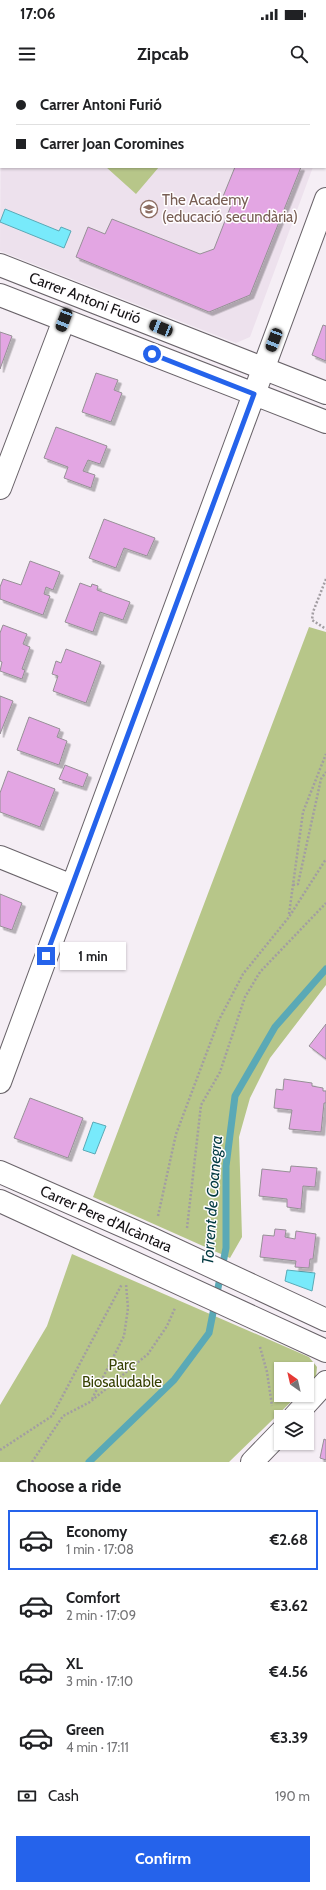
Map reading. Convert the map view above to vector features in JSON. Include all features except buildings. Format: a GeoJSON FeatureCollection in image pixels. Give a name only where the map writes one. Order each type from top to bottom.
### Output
{"type":"FeatureCollection","features":[{"type":"Feature","properties":{"kind":"street"},"geometry":{"type":"LineString","coordinates":[[0,1082],[326,199]]}},
{"type":"Feature","properties":{"kind":"street","name":"Carrer Antoni Furió"},"geometry":{"type":"LineString","coordinates":[[0,265],[326,393]]}},
{"type":"Feature","properties":{"kind":"street","name":"Carrer Antoni Furió"},"geometry":{"type":"LineString","coordinates":[[0,295],[326,422]]}},
{"type":"Feature","properties":{"kind":"street"},"geometry":{"type":"LineString","coordinates":[[0,488],[64,320]]}},
{"type":"Feature","properties":{"kind":"street"},"geometry":{"type":"LineString","coordinates":[[0,857],[72,886]]}},
{"type":"Feature","properties":{"kind":"street","name":"Carrer Pere d'Alcàntara"},"geometry":{"type":"LineString","coordinates":[[0,1172],[250,1284],[326,1320]]}},
{"type":"Feature","properties":{"kind":"street"},"geometry":{"type":"LineString","coordinates":[[0,1201],[326,1351]]}},
{"type":"Feature","properties":{"kind":"street"},"geometry":{"type":"LineString","coordinates":[[300,1410],[326,1382]]}},
{"type":"Feature","properties":{"kind":"street"},"geometry":{"type":"LineString","coordinates":[[252,1462],[274,1439]]}},
{"type":"Feature","properties":{"kind":"street"},"geometry":{"type":"LineString","coordinates":[[268,1462],[274,1445]]}},
{"type":"Feature","properties":{"kind":"path"},"geometry":{"type":"LineString","coordinates":[[326,580],[313,612],[312,620],[326,629]]}},
{"type":"Feature","properties":{"kind":"path"},"geometry":{"type":"LineString","coordinates":[[289,917],[303,812],[326,754]]}},
{"type":"Feature","properties":{"kind":"path"},"geometry":{"type":"LineString","coordinates":[[293,885],[298,884],[321,779],[326,772]]}},
{"type":"Feature","properties":{"kind":"path"},"geometry":{"type":"LineString","coordinates":[[156,1221],[176,1134],[219,1020],[243,974],[289,917],[326,859]]}},
{"type":"Feature","properties":{"kind":"path"},"geometry":{"type":"LineString","coordinates":[[184,1255],[201,1105],[220,1072],[245,998],[260,972],[326,903]]}},
{"type":"Feature","properties":{"kind":"path"},"geometry":{"type":"LineString","coordinates":[[0,1450],[52,1416],[125,1278],[128,1308],[124,1336],[90,1402]]}},
{"type":"Feature","properties":{"kind":"path"},"geometry":{"type":"LineString","coordinates":[[32,1462],[63,1416],[90,1402],[148,1354],[192,1289]]}},
{"type":"Feature","properties":{"kind":"path"},"geometry":{"type":"LineString","coordinates":[[246,1313],[267,1372],[274,1417]]}},
{"type":"Feature","properties":{"kind":"shaded area","name":"The Academy (educació secundària)"},"geometry":{"type":"Polygon","coordinates":[[[1,168],[313,168],[250,337],[236,343],[0,251],[1,168]]]}},
{"type":"Feature","properties":{"kind":"green space"},"geometry":{"type":"Polygon","coordinates":[[[107,168],[158,168],[136,194],[107,168]]]}},
{"type":"Feature","properties":{"kind":"green space"},"geometry":{"type":"Polygon","coordinates":[[[309,627],[326,632],[326,985],[270,1058],[250,1098],[239,1137],[242,1237],[230,1258],[93,1197],[309,627]]]}},
{"type":"Feature","properties":{"kind":"green space","name":"Parc Biosaludable"},"geometry":{"type":"Polygon","coordinates":[[[72,1254],[309,1357],[313,1362],[274,1362],[274,1402],[291,1402],[283,1410],[274,1410],[274,1418],[229,1462],[0,1462],[0,1405],[47,1326],[72,1254]]]}},
{"type":"Feature","properties":{"kind":"green space","name":"Parc Biosaludable"},"geometry":{"type":"Polygon","coordinates":[[[314,1363],[317,1367],[316,1377],[314,1379],[314,1363]]]}},
{"type":"Feature","properties":{"kind":"water"},"geometry":{"type":"Polygon","coordinates":[[[5,209],[59,231],[61,227],[71,231],[64,248],[0,222],[5,209]]]}},
{"type":"Feature","properties":{"kind":"water"},"geometry":{"type":"Polygon","coordinates":[[[93,1122],[106,1126],[95,1154],[83,1150],[93,1122]]]}},
{"type":"Feature","properties":{"kind":"water"},"geometry":{"type":"Polygon","coordinates":[[[287,1270],[315,1273],[312,1291],[285,1281],[287,1270]]]}},
{"type":"Feature","properties":{"kind":"waterway","name":"Torrent de Coanegra"},"geometry":{"type":"LineString","coordinates":[[89,1462],[174,1380],[209,1333],[226,1248],[226,1166],[235,1096],[275,1027],[326,969]]}},
{"type":"Feature","properties":{"kind":"place","name":"The Academy (educació secundària)"},"geometry":{"type":"Point","coordinates":[149,209]}},
{"type":"Feature","properties":{"kind":"route"},"geometry":{"type":"LineString","coordinates":[[46,956],[254,394],[152,354]]}}]}
